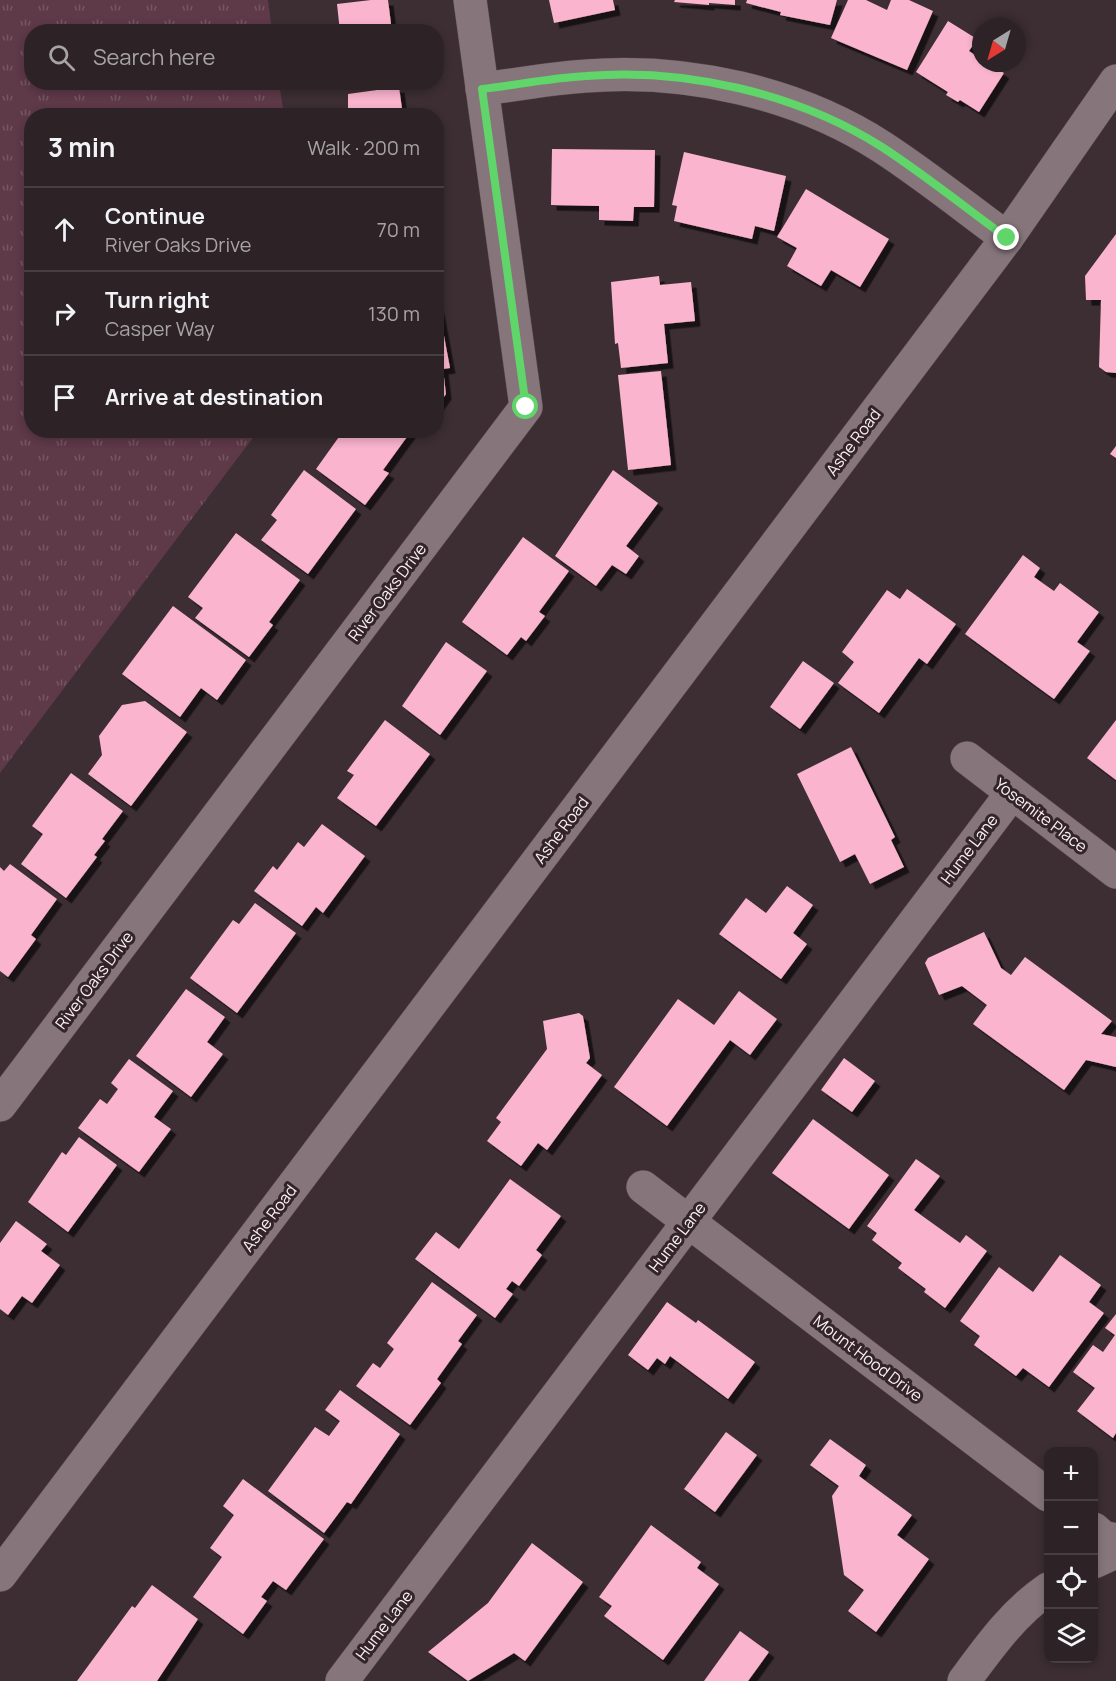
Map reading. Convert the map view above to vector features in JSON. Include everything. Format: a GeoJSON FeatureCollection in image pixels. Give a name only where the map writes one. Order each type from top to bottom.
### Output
{"type":"FeatureCollection","features":[{"type":"Feature","properties":{"kind":"street","name":"River Oaks Drive"},"geometry":{"type":"LineString","coordinates":[[0,1105],[526,407],[470,0]]}},
{"type":"Feature","properties":{"kind":"street"},"geometry":{"type":"LineString","coordinates":[[482,89],[586,76],[648,75],[709,82],[769,96],[826,118],[881,146],[1007,238]]}},
{"type":"Feature","properties":{"kind":"street","name":"Ashe Road"},"geometry":{"type":"LineString","coordinates":[[0,1575],[1007,238],[1116,81]]}},
{"type":"Feature","properties":{"kind":"street","name":"Yosemite Place"},"geometry":{"type":"LineString","coordinates":[[967,758],[1116,872]]}},
{"type":"Feature","properties":{"kind":"street","name":"Hume Lane"},"geometry":{"type":"LineString","coordinates":[[342,1681],[1012,793]]}},
{"type":"Feature","properties":{"kind":"street","name":"Mount Hood Drive"},"geometry":{"type":"LineString","coordinates":[[643,1187],[1044,1492]]}},
{"type":"Feature","properties":{"kind":"street"},"geometry":{"type":"LineString","coordinates":[[1098,1533],[1103,1537],[1116,1540]]}},
{"type":"Feature","properties":{"kind":"street"},"geometry":{"type":"LineString","coordinates":[[1098,1560],[1116,1552]]}},
{"type":"Feature","properties":{"kind":"street"},"geometry":{"type":"LineString","coordinates":[[964,1681],[1002,1630],[1044,1592]]}},
{"type":"Feature","properties":{"kind":"green space"},"geometry":{"type":"Polygon","coordinates":[[[0,0],[268,0],[271,24],[24,24],[24,90],[280,90],[283,108],[24,108],[24,438],[253,438],[0,773],[0,0]]]}},
{"type":"Feature","properties":{"kind":"building"},"geometry":{"type":"Polygon","coordinates":[[[388,0],[391,24],[339,24],[337,4],[388,0]]]}},
{"type":"Feature","properties":{"kind":"building"},"geometry":{"type":"Polygon","coordinates":[[[549,0],[613,0],[615,10],[554,23],[549,0]]]}},
{"type":"Feature","properties":{"kind":"building"},"geometry":{"type":"Polygon","coordinates":[[[675,0],[735,0],[735,5],[674,2],[675,0]]]}},
{"type":"Feature","properties":{"kind":"building"},"geometry":{"type":"Polygon","coordinates":[[[747,0],[837,0],[830,25],[780,15],[781,12],[746,3],[747,0]]]}},
{"type":"Feature","properties":{"kind":"building"},"geometry":{"type":"Polygon","coordinates":[[[848,0],[866,0],[887,10],[891,0],[909,0],[933,11],[907,70],[831,38],[848,0]]]}},
{"type":"Feature","properties":{"kind":"building"},"geometry":{"type":"Polygon","coordinates":[[[948,21],[972,36],[972,46],[969,51],[972,53],[972,72],[1004,73],[979,112],[960,100],[958,102],[946,95],[948,92],[916,72],[948,21]]]}},
{"type":"Feature","properties":{"kind":"building"},"geometry":{"type":"Polygon","coordinates":[[[399,90],[402,108],[348,108],[348,94],[399,90]]]}},
{"type":"Feature","properties":{"kind":"building"},"geometry":{"type":"Polygon","coordinates":[[[552,149],[655,150],[654,207],[634,207],[633,221],[599,220],[599,206],[551,205],[552,149]]]}},
{"type":"Feature","properties":{"kind":"building"},"geometry":{"type":"Polygon","coordinates":[[[684,152],[786,176],[774,231],[755,226],[752,239],[674,221],[677,206],[672,205],[684,152]]]}},
{"type":"Feature","properties":{"kind":"building"},"geometry":{"type":"Polygon","coordinates":[[[806,189],[889,239],[860,287],[831,270],[821,286],[787,266],[797,248],[777,237],[806,189]]]}},
{"type":"Feature","properties":{"kind":"building"},"geometry":{"type":"Polygon","coordinates":[[[1116,234],[1116,373],[1106,372],[1099,367],[1101,300],[1086,300],[1085,276],[1116,234]]]}},
{"type":"Feature","properties":{"kind":"building"},"geometry":{"type":"Polygon","coordinates":[[[659,276],[660,285],[691,282],[695,321],[664,324],[668,363],[621,368],[618,343],[615,344],[611,282],[659,276]]]}},
{"type":"Feature","properties":{"kind":"building"},"geometry":{"type":"Polygon","coordinates":[[[444,336],[450,368],[444,369],[444,336]]]}},
{"type":"Feature","properties":{"kind":"building"},"geometry":{"type":"Polygon","coordinates":[[[661,371],[671,465],[628,470],[618,375],[661,371]]]}},
{"type":"Feature","properties":{"kind":"building"},"geometry":{"type":"Polygon","coordinates":[[[338,438],[406,438],[383,470],[389,473],[365,505],[316,469],[338,438]]]}},
{"type":"Feature","properties":{"kind":"building"},"geometry":{"type":"Polygon","coordinates":[[[1116,446],[1116,458],[1110,454],[1116,446]]]}},
{"type":"Feature","properties":{"kind":"building"},"geometry":{"type":"Polygon","coordinates":[[[304,470],[356,509],[308,574],[261,540],[277,520],[271,515],[304,470]]]}},
{"type":"Feature","properties":{"kind":"building"},"geometry":{"type":"Polygon","coordinates":[[[613,470],[658,503],[626,546],[639,556],[626,574],[612,565],[596,586],[555,556],[613,470]]]}},
{"type":"Feature","properties":{"kind":"building"},"geometry":{"type":"Polygon","coordinates":[[[236,533],[300,580],[269,622],[273,625],[249,657],[195,618],[203,608],[188,597],[236,533]]]}},
{"type":"Feature","properties":{"kind":"building"},"geometry":{"type":"Polygon","coordinates":[[[523,537],[569,571],[539,612],[545,616],[526,641],[521,637],[507,655],[462,622],[523,537]]]}},
{"type":"Feature","properties":{"kind":"building"},"geometry":{"type":"Polygon","coordinates":[[[1023,555],[1040,568],[1034,577],[1054,591],[1060,583],[1099,612],[1077,642],[1090,651],[1054,699],[965,634],[1023,555]]]}},
{"type":"Feature","properties":{"kind":"building"},"geometry":{"type":"Polygon","coordinates":[[[907,589],[956,624],[927,664],[919,658],[879,713],[838,683],[854,662],[842,652],[887,590],[900,599],[907,589]]]}},
{"type":"Feature","properties":{"kind":"building"},"geometry":{"type":"Polygon","coordinates":[[[173,606],[246,660],[217,700],[201,688],[180,717],[122,674],[173,606]]]}},
{"type":"Feature","properties":{"kind":"building"},"geometry":{"type":"Polygon","coordinates":[[[446,642],[487,671],[440,735],[402,706],[446,642]]]}},
{"type":"Feature","properties":{"kind":"building"},"geometry":{"type":"Polygon","coordinates":[[[803,661],[834,683],[800,729],[770,707],[803,661]]]}},
{"type":"Feature","properties":{"kind":"building"},"geometry":{"type":"Polygon","coordinates":[[[145,701],[187,732],[131,806],[88,774],[102,755],[99,736],[122,705],[145,701]]]}},
{"type":"Feature","properties":{"kind":"building"},"geometry":{"type":"Polygon","coordinates":[[[385,720],[430,754],[376,826],[337,798],[354,775],[347,771],[385,720]]]}},
{"type":"Feature","properties":{"kind":"building"},"geometry":{"type":"Polygon","coordinates":[[[1116,720],[1116,780],[1087,758],[1116,720]]]}},
{"type":"Feature","properties":{"kind":"building"},"geometry":{"type":"Polygon","coordinates":[[[851,747],[895,837],[891,840],[904,867],[870,884],[855,854],[840,862],[797,774],[851,747]]]}},
{"type":"Feature","properties":{"kind":"building"},"geometry":{"type":"Polygon","coordinates":[[[71,773],[123,811],[102,839],[105,841],[94,855],[97,857],[66,898],[21,864],[43,834],[32,826],[71,773]]]}},
{"type":"Feature","properties":{"kind":"building"},"geometry":{"type":"Polygon","coordinates":[[[322,824],[365,856],[323,913],[316,907],[302,926],[254,891],[273,866],[277,870],[298,842],[304,847],[322,824]]]}},
{"type":"Feature","properties":{"kind":"building"},"geometry":{"type":"Polygon","coordinates":[[[10,864],[57,899],[31,935],[36,939],[8,977],[0,971],[0,867],[4,871],[10,864]]]}},
{"type":"Feature","properties":{"kind":"building"},"geometry":{"type":"Polygon","coordinates":[[[787,886],[813,905],[793,933],[807,944],[781,979],[719,934],[746,898],[766,913],[787,886]]]}},
{"type":"Feature","properties":{"kind":"building"},"geometry":{"type":"Polygon","coordinates":[[[255,903],[296,933],[237,1013],[190,978],[233,920],[239,924],[255,903]]]}},
{"type":"Feature","properties":{"kind":"building"},"geometry":{"type":"Polygon","coordinates":[[[984,932],[1001,968],[1011,975],[1025,957],[1112,1021],[1101,1034],[1116,1037],[1116,1067],[1086,1060],[1064,1090],[973,1024],[987,1005],[962,986],[939,995],[925,963],[928,958],[984,932]]]}},
{"type":"Feature","properties":{"kind":"building"},"geometry":{"type":"Polygon","coordinates":[[[186,989],[225,1017],[207,1042],[223,1054],[191,1097],[136,1056],[186,989]]]}},
{"type":"Feature","properties":{"kind":"building"},"geometry":{"type":"Polygon","coordinates":[[[739,991],[777,1019],[750,1055],[730,1040],[667,1126],[614,1087],[678,999],[714,1025],[739,991]]]}},
{"type":"Feature","properties":{"kind":"building"},"geometry":{"type":"Polygon","coordinates":[[[579,1013],[583,1016],[590,1058],[586,1063],[602,1075],[547,1150],[538,1143],[521,1166],[487,1141],[501,1122],[496,1118],[547,1049],[543,1021],[579,1013]]]}},
{"type":"Feature","properties":{"kind":"building"},"geometry":{"type":"Polygon","coordinates":[[[844,1058],[875,1081],[852,1112],[821,1090],[844,1058]]]}},
{"type":"Feature","properties":{"kind":"building"},"geometry":{"type":"Polygon","coordinates":[[[129,1059],[173,1091],[154,1117],[171,1129],[139,1172],[78,1128],[100,1099],[107,1104],[118,1089],[111,1083],[129,1059]]]}},
{"type":"Feature","properties":{"kind":"building"},"geometry":{"type":"Polygon","coordinates":[[[813,1119],[889,1175],[849,1229],[772,1173],[813,1119]]]}},
{"type":"Feature","properties":{"kind":"building"},"geometry":{"type":"Polygon","coordinates":[[[79,1137],[117,1165],[68,1232],[28,1202],[62,1152],[66,1155],[79,1137]]]}},
{"type":"Feature","properties":{"kind":"building"},"geometry":{"type":"Polygon","coordinates":[[[916,1159],[940,1176],[914,1210],[960,1243],[966,1235],[987,1251],[945,1308],[924,1292],[926,1289],[898,1268],[902,1263],[872,1240],[877,1233],[867,1226],[916,1159]]]}},
{"type":"Feature","properties":{"kind":"building"},"geometry":{"type":"Polygon","coordinates":[[[510,1179],[561,1216],[536,1250],[542,1255],[519,1286],[512,1281],[506,1289],[513,1294],[495,1318],[415,1259],[436,1232],[459,1249],[510,1179]]]}},
{"type":"Feature","properties":{"kind":"building"},"geometry":{"type":"Polygon","coordinates":[[[16,1221],[47,1244],[41,1251],[60,1265],[32,1303],[22,1296],[8,1315],[0,1309],[0,1243],[16,1221]]]}},
{"type":"Feature","properties":{"kind":"building"},"geometry":{"type":"Polygon","coordinates":[[[1060,1255],[1101,1285],[1089,1302],[1104,1313],[1049,1387],[1023,1368],[1016,1376],[974,1345],[980,1336],[960,1321],[999,1267],[1033,1292],[1060,1255]]]}},
{"type":"Feature","properties":{"kind":"building"},"geometry":{"type":"Polygon","coordinates":[[[432,1282],[477,1315],[458,1341],[462,1344],[437,1379],[441,1383],[410,1425],[356,1386],[373,1363],[380,1368],[394,1349],[387,1343],[432,1282]]]}},
{"type":"Feature","properties":{"kind":"building"},"geometry":{"type":"Polygon","coordinates":[[[667,1302],[696,1323],[698,1320],[755,1362],[728,1399],[670,1356],[665,1364],[657,1358],[648,1370],[628,1355],[667,1302]]]}},
{"type":"Feature","properties":{"kind":"building"},"geometry":{"type":"Polygon","coordinates":[[[1116,1314],[1116,1433],[1113,1438],[1077,1411],[1095,1388],[1073,1372],[1093,1345],[1103,1352],[1115,1335],[1105,1328],[1116,1314]]]}},
{"type":"Feature","properties":{"kind":"building"},"geometry":{"type":"Polygon","coordinates":[[[340,1390],[400,1434],[351,1504],[347,1502],[324,1533],[268,1491],[315,1427],[329,1436],[340,1421],[325,1410],[340,1390]]]}},
{"type":"Feature","properties":{"kind":"building"},"geometry":{"type":"Polygon","coordinates":[[[726,1432],[757,1455],[715,1512],[684,1489],[726,1432]]]}},
{"type":"Feature","properties":{"kind":"building"},"geometry":{"type":"Polygon","coordinates":[[[830,1439],[866,1465],[859,1476],[912,1515],[897,1535],[929,1559],[876,1632],[848,1611],[864,1590],[844,1575],[832,1496],[839,1486],[810,1465],[830,1439]]]}},
{"type":"Feature","properties":{"kind":"building"},"geometry":{"type":"Polygon","coordinates":[[[243,1479],[324,1539],[286,1590],[273,1581],[261,1597],[267,1601],[243,1634],[193,1597],[222,1557],[210,1548],[234,1515],[223,1506],[243,1479]]]}},
{"type":"Feature","properties":{"kind":"building"},"geometry":{"type":"Polygon","coordinates":[[[651,1525],[701,1562],[697,1568],[719,1584],[663,1660],[604,1616],[612,1606],[599,1597],[651,1525]]]}},
{"type":"Feature","properties":{"kind":"building"},"geometry":{"type":"Polygon","coordinates":[[[532,1543],[583,1582],[525,1661],[514,1653],[468,1681],[428,1652],[488,1603],[532,1543]]]}},
{"type":"Feature","properties":{"kind":"building"},"geometry":{"type":"Polygon","coordinates":[[[152,1585],[198,1619],[157,1681],[77,1681],[132,1606],[135,1608],[152,1585]]]}},
{"type":"Feature","properties":{"kind":"building"},"geometry":{"type":"Polygon","coordinates":[[[740,1631],[769,1652],[748,1681],[704,1681],[740,1631]]]}},
{"type":"Feature","properties":{"kind":"route"},"geometry":{"type":"LineString","coordinates":[[526,407],[482,89],[586,76],[648,75],[709,82],[769,96],[826,118],[881,146],[1007,238]]}}]}
